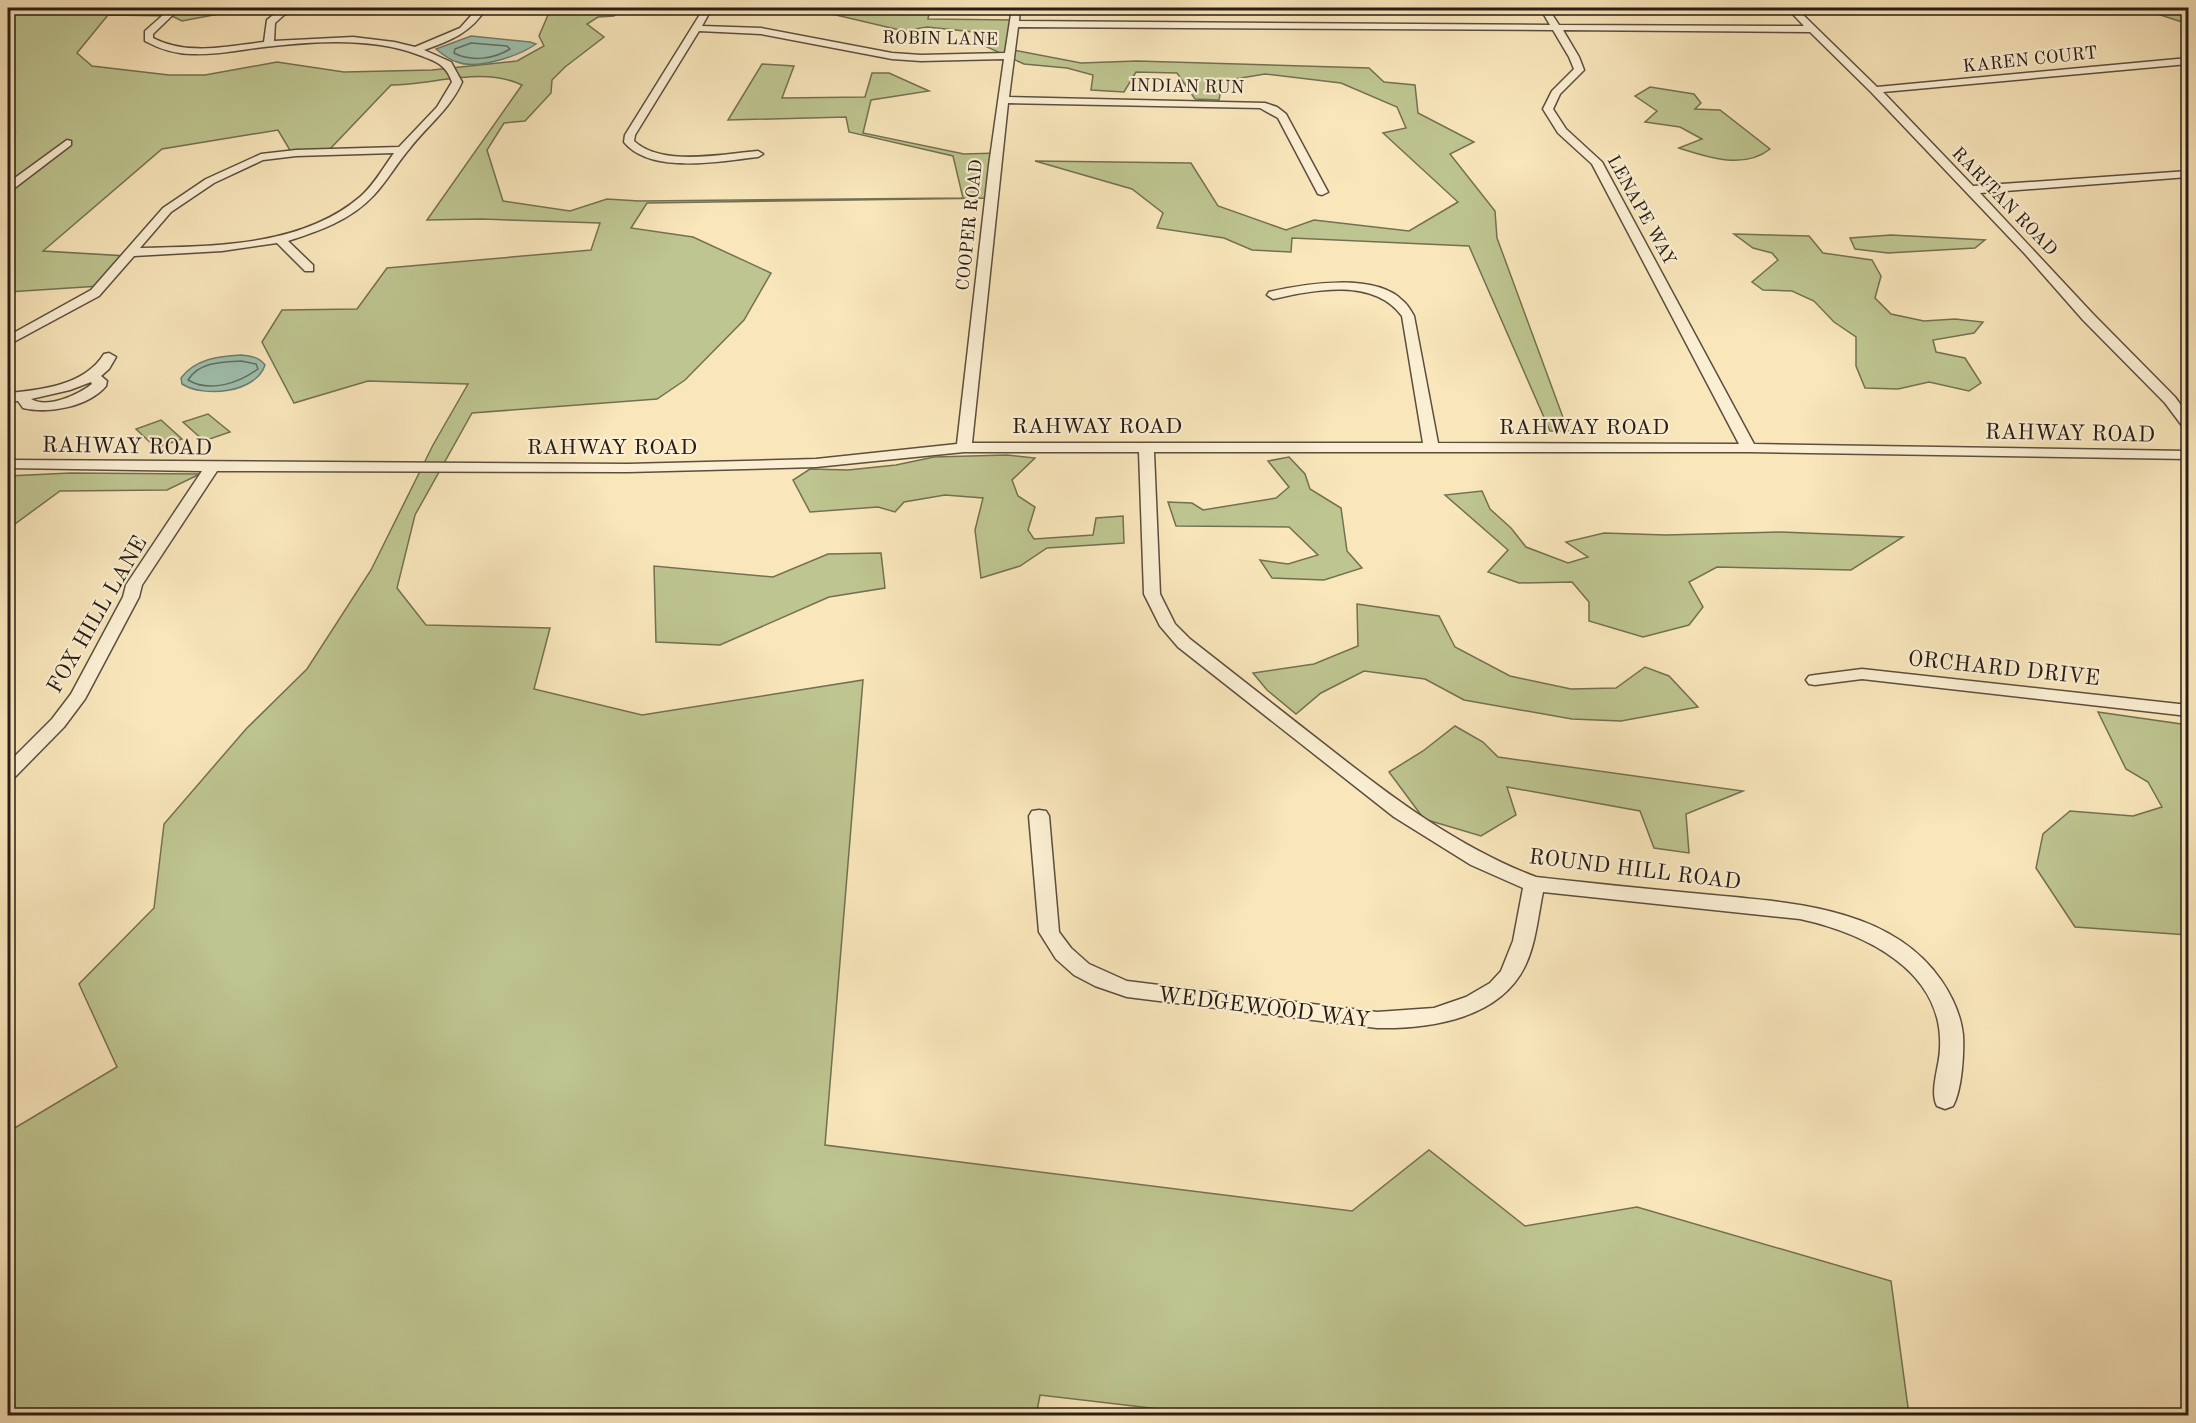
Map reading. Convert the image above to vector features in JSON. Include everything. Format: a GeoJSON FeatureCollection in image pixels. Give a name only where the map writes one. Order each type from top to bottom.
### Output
{"type":"FeatureCollection","features":[{"type":"Feature","properties":{"kind":"street"},"geometry":{"type":"LineString","coordinates":[[132,252],[238,247],[280,239],[330,222],[363,200],[402,150],[441,108],[457,82],[448,64],[419,51],[376,43],[330,40],[190,51],[156,44],[148,39],[148,33],[176,8]]}},
{"type":"Feature","properties":{"kind":"street"},"geometry":{"type":"LineString","coordinates":[[269,44],[270,22],[281,13],[296,8]]}},
{"type":"Feature","properties":{"kind":"street"},"geometry":{"type":"LineString","coordinates":[[419,51],[463,29],[479,14],[482,8]]}},
{"type":"Feature","properties":{"kind":"street"},"geometry":{"type":"LineString","coordinates":[[708,8],[630,135],[629,142],[637,151],[645,154],[675,159],[758,154]]}},
{"type":"Feature","properties":{"kind":"street","name":"COOPER ROAD"},"geometry":{"type":"LineString","coordinates":[[964,448],[1007,56],[1016,8]]}},
{"type":"Feature","properties":{"kind":"street","name":"LENAPE WAY"},"geometry":{"type":"LineString","coordinates":[[1544,8],[1554,27],[1579,62],[1579,70],[1556,93],[1548,109],[1562,131],[1597,162],[1749,448]]}},
{"type":"Feature","properties":{"kind":"street","name":"RARITAN ROAD"},"geometry":{"type":"LineString","coordinates":[[1791,8],[1875,90],[2061,285],[2088,317],[2170,400],[2188,424]]}},
{"type":"Feature","properties":{"kind":"street"},"geometry":{"type":"LineString","coordinates":[[1014,24],[1814,29]]}},
{"type":"Feature","properties":{"kind":"street","name":"ROBIN LANE"},"geometry":{"type":"LineString","coordinates":[[694,28],[761,31],[892,56],[921,58],[1007,56]]}},
{"type":"Feature","properties":{"kind":"street","name":"KAREN COURT"},"geometry":{"type":"LineString","coordinates":[[1875,90],[2188,61]]}},
{"type":"Feature","properties":{"kind":"street","name":"INDIAN RUN"},"geometry":{"type":"LineString","coordinates":[[1002,100],[1261,105],[1273,109],[1282,116],[1323,192]]}},
{"type":"Feature","properties":{"kind":"street"},"geometry":{"type":"LineString","coordinates":[[8,188],[67,143]]}},
{"type":"Feature","properties":{"kind":"street"},"geometry":{"type":"LineString","coordinates":[[8,341],[95,293],[167,210],[210,181],[261,158],[296,153],[402,150]]}},
{"type":"Feature","properties":{"kind":"street"},"geometry":{"type":"LineString","coordinates":[[1970,190],[2188,174]]}},
{"type":"Feature","properties":{"kind":"street"},"geometry":{"type":"LineString","coordinates":[[280,239],[309,267]]}},
{"type":"Feature","properties":{"kind":"street"},"geometry":{"type":"LineString","coordinates":[[1273,295],[1313,286],[1341,286],[1368,290],[1399,304],[1408,316],[1431,446]]}},
{"type":"Feature","properties":{"kind":"street"},"geometry":{"type":"LineString","coordinates":[[8,397],[23,397],[28,405],[35,406],[58,404],[77,399],[99,386],[100,381],[90,376],[108,363],[109,357]]}},
{"type":"Feature","properties":{"kind":"street","name":"RAHWAY ROAD"},"geometry":{"type":"LineString","coordinates":[[8,464],[212,467],[719,466],[816,463],[964,448],[1146,446],[1749,448],[2188,455]]}},
{"type":"Feature","properties":{"kind":"street","name":"ROUND HILL ROAD"},"geometry":{"type":"LineString","coordinates":[[1146,446],[1152,594],[1168,626],[1184,643],[1422,828],[1476,862],[1534,884],[1800,912],[1832,918],[1883,941],[1925,974],[1941,998],[1949,1020],[1952,1046],[1945,1100]]}},
{"type":"Feature","properties":{"kind":"street","name":"FOX HILL LANE"},"geometry":{"type":"LineString","coordinates":[[8,773],[58,723],[79,695],[131,597],[134,585],[212,467]]}},
{"type":"Feature","properties":{"kind":"street","name":"ORCHARD DRIVE"},"geometry":{"type":"LineString","coordinates":[[1815,680],[1862,674],[2188,711]]}},
{"type":"Feature","properties":{"kind":"street","name":"WEDGEWOOD WAY"},"geometry":{"type":"LineString","coordinates":[[1039,816],[1049,932],[1057,948],[1069,962],[1085,973],[1127,989],[1377,1020],[1416,1021],[1443,1016],[1470,1006],[1494,991],[1510,975],[1520,953],[1534,884]]}},
{"type":"Feature","properties":{"kind":"green space"},"geometry":{"type":"Polygon","coordinates":[[[8,8],[116,8],[114,10],[235,8],[224,13],[182,21],[172,16],[108,15],[77,53],[92,66],[169,75],[205,75],[277,62],[344,72],[432,70],[517,61],[544,46],[539,36],[551,8],[619,8],[614,16],[598,17],[587,24],[604,37],[552,80],[551,93],[525,121],[504,123],[487,150],[503,201],[570,211],[607,199],[639,201],[963,198],[953,156],[849,132],[846,117],[728,120],[762,64],[794,66],[782,98],[865,97],[872,73],[889,73],[929,91],[871,100],[863,133],[964,154],[998,153],[995,198],[647,203],[631,228],[693,237],[771,273],[744,320],[685,380],[657,399],[472,413],[415,515],[397,588],[426,625],[550,628],[534,689],[642,715],[863,680],[825,1145],[1352,1211],[1429,1150],[1525,1226],[1637,1207],[1891,1281],[1909,1415],[1219,1416],[1040,1395],[1036,1416],[8,1415],[8,1132],[117,1067],[79,984],[154,908],[164,824],[246,729],[307,669],[371,570],[433,445],[468,384],[368,381],[294,403],[262,342],[282,310],[357,309],[387,268],[591,250],[600,223],[482,219],[427,220],[522,85],[491,77],[474,77],[391,85],[329,150],[291,152],[278,130],[162,149],[43,251],[127,256],[100,286],[8,292],[8,138],[15,133],[8,132],[8,8]]]}},
{"type":"Feature","properties":{"kind":"green space"},"geometry":{"type":"Polygon","coordinates":[[[806,8],[930,8],[928,19],[1014,20],[1008,49],[1081,63],[1137,61],[1369,68],[1384,82],[1415,85],[1418,113],[1474,142],[1450,154],[1495,211],[1497,238],[1568,431],[1550,431],[1469,246],[1292,238],[1291,252],[1252,250],[1224,238],[1157,228],[1163,213],[1132,189],[1035,161],[1191,163],[1218,206],[1286,230],[1314,220],[1409,231],[1458,202],[1383,133],[1406,128],[1397,107],[1341,83],[1265,74],[1223,81],[1219,100],[1195,99],[1177,73],[1136,72],[1124,92],[1091,90],[1093,75],[1067,68],[1024,64],[985,46],[983,33],[927,27],[904,31],[806,8]]]}},
{"type":"Feature","properties":{"kind":"green space"},"geometry":{"type":"Polygon","coordinates":[[[2139,8],[2188,8],[2188,24],[2139,8]]]}},
{"type":"Feature","properties":{"kind":"green space"},"geometry":{"type":"Polygon","coordinates":[[[1650,87],[1694,94],[1701,103],[1695,109],[1720,110],[1770,149],[1749,159],[1725,160],[1679,148],[1702,139],[1680,127],[1645,122],[1657,111],[1635,96],[1650,87]]]}},
{"type":"Feature","properties":{"kind":"green space"},"geometry":{"type":"Polygon","coordinates":[[[1734,234],[1809,236],[1823,253],[1872,260],[1881,276],[1875,298],[1891,314],[1924,321],[1955,319],[1983,322],[1974,333],[1933,340],[1936,352],[1965,358],[1981,383],[1969,391],[1929,382],[1898,389],[1865,388],[1856,366],[1856,337],[1834,322],[1814,301],[1792,291],[1763,290],[1752,282],[1778,260],[1772,253],[1753,248],[1734,234]]]}},
{"type":"Feature","properties":{"kind":"green space"},"geometry":{"type":"Polygon","coordinates":[[[1891,235],[1985,240],[1975,248],[1888,253],[1855,249],[1850,238],[1891,235]]]}},
{"type":"Feature","properties":{"kind":"green space"},"geometry":{"type":"Polygon","coordinates":[[[208,414],[230,432],[204,441],[183,422],[208,414]]]}},
{"type":"Feature","properties":{"kind":"green space"},"geometry":{"type":"Polygon","coordinates":[[[161,420],[182,439],[156,448],[136,429],[161,420]]]}},
{"type":"Feature","properties":{"kind":"green space"},"geometry":{"type":"Polygon","coordinates":[[[1007,455],[1035,458],[1012,480],[1018,496],[1035,507],[1028,530],[1034,539],[1093,535],[1096,518],[1123,516],[1124,543],[1047,548],[1020,566],[981,578],[975,530],[983,498],[945,495],[904,502],[895,512],[878,507],[810,512],[793,480],[810,469],[848,470],[896,465],[934,457],[1007,455]]]}},
{"type":"Feature","properties":{"kind":"green space"},"geometry":{"type":"Polygon","coordinates":[[[1289,457],[1305,474],[1310,489],[1341,508],[1347,551],[1362,568],[1324,580],[1272,578],[1260,560],[1288,564],[1318,555],[1289,527],[1176,526],[1168,502],[1192,503],[1203,510],[1276,498],[1289,487],[1268,461],[1289,457]]]}},
{"type":"Feature","properties":{"kind":"green space"},"geometry":{"type":"Polygon","coordinates":[[[70,473],[200,474],[167,490],[60,491],[8,529],[8,476],[70,473]]]}},
{"type":"Feature","properties":{"kind":"green space"},"geometry":{"type":"Polygon","coordinates":[[[1482,491],[1490,509],[1511,528],[1526,547],[1568,563],[1588,557],[1566,542],[1604,533],[1666,535],[1781,532],[1903,537],[1851,570],[1717,567],[1689,582],[1703,607],[1689,625],[1643,637],[1589,621],[1589,602],[1572,582],[1519,583],[1488,572],[1508,550],[1445,495],[1482,491]]]}},
{"type":"Feature","properties":{"kind":"green space"},"geometry":{"type":"Polygon","coordinates":[[[881,553],[885,588],[829,597],[720,645],[656,642],[654,566],[773,577],[828,554],[881,553]]]}},
{"type":"Feature","properties":{"kind":"green space"},"geometry":{"type":"Polygon","coordinates":[[[1357,604],[1439,616],[1455,647],[1510,676],[1571,689],[1616,688],[1645,667],[1669,676],[1698,707],[1621,721],[1572,719],[1464,700],[1425,679],[1364,671],[1321,693],[1296,714],[1267,690],[1253,673],[1314,664],[1358,646],[1357,604]]]}},
{"type":"Feature","properties":{"kind":"green space"},"geometry":{"type":"Polygon","coordinates":[[[2098,712],[2188,725],[2188,935],[2075,927],[2036,868],[2043,834],[2070,811],[2133,816],[2162,807],[2148,782],[2126,769],[2098,712]]]}},
{"type":"Feature","properties":{"kind":"green space"},"geometry":{"type":"Polygon","coordinates":[[[1455,726],[1483,742],[1498,757],[1743,791],[1686,814],[1689,853],[1654,848],[1640,811],[1507,787],[1516,815],[1481,836],[1424,819],[1389,772],[1423,751],[1455,726]]]}},
{"type":"Feature","properties":{"kind":"water"},"geometry":{"type":"Polygon","coordinates":[[[471,36],[536,44],[509,57],[475,64],[454,61],[436,49],[471,36]]]}},
{"type":"Feature","properties":{"kind":"water"},"geometry":{"type":"Polygon","coordinates":[[[224,356],[251,356],[265,365],[260,374],[241,387],[216,392],[203,391],[182,384],[181,378],[200,363],[224,356]]]}}]}
